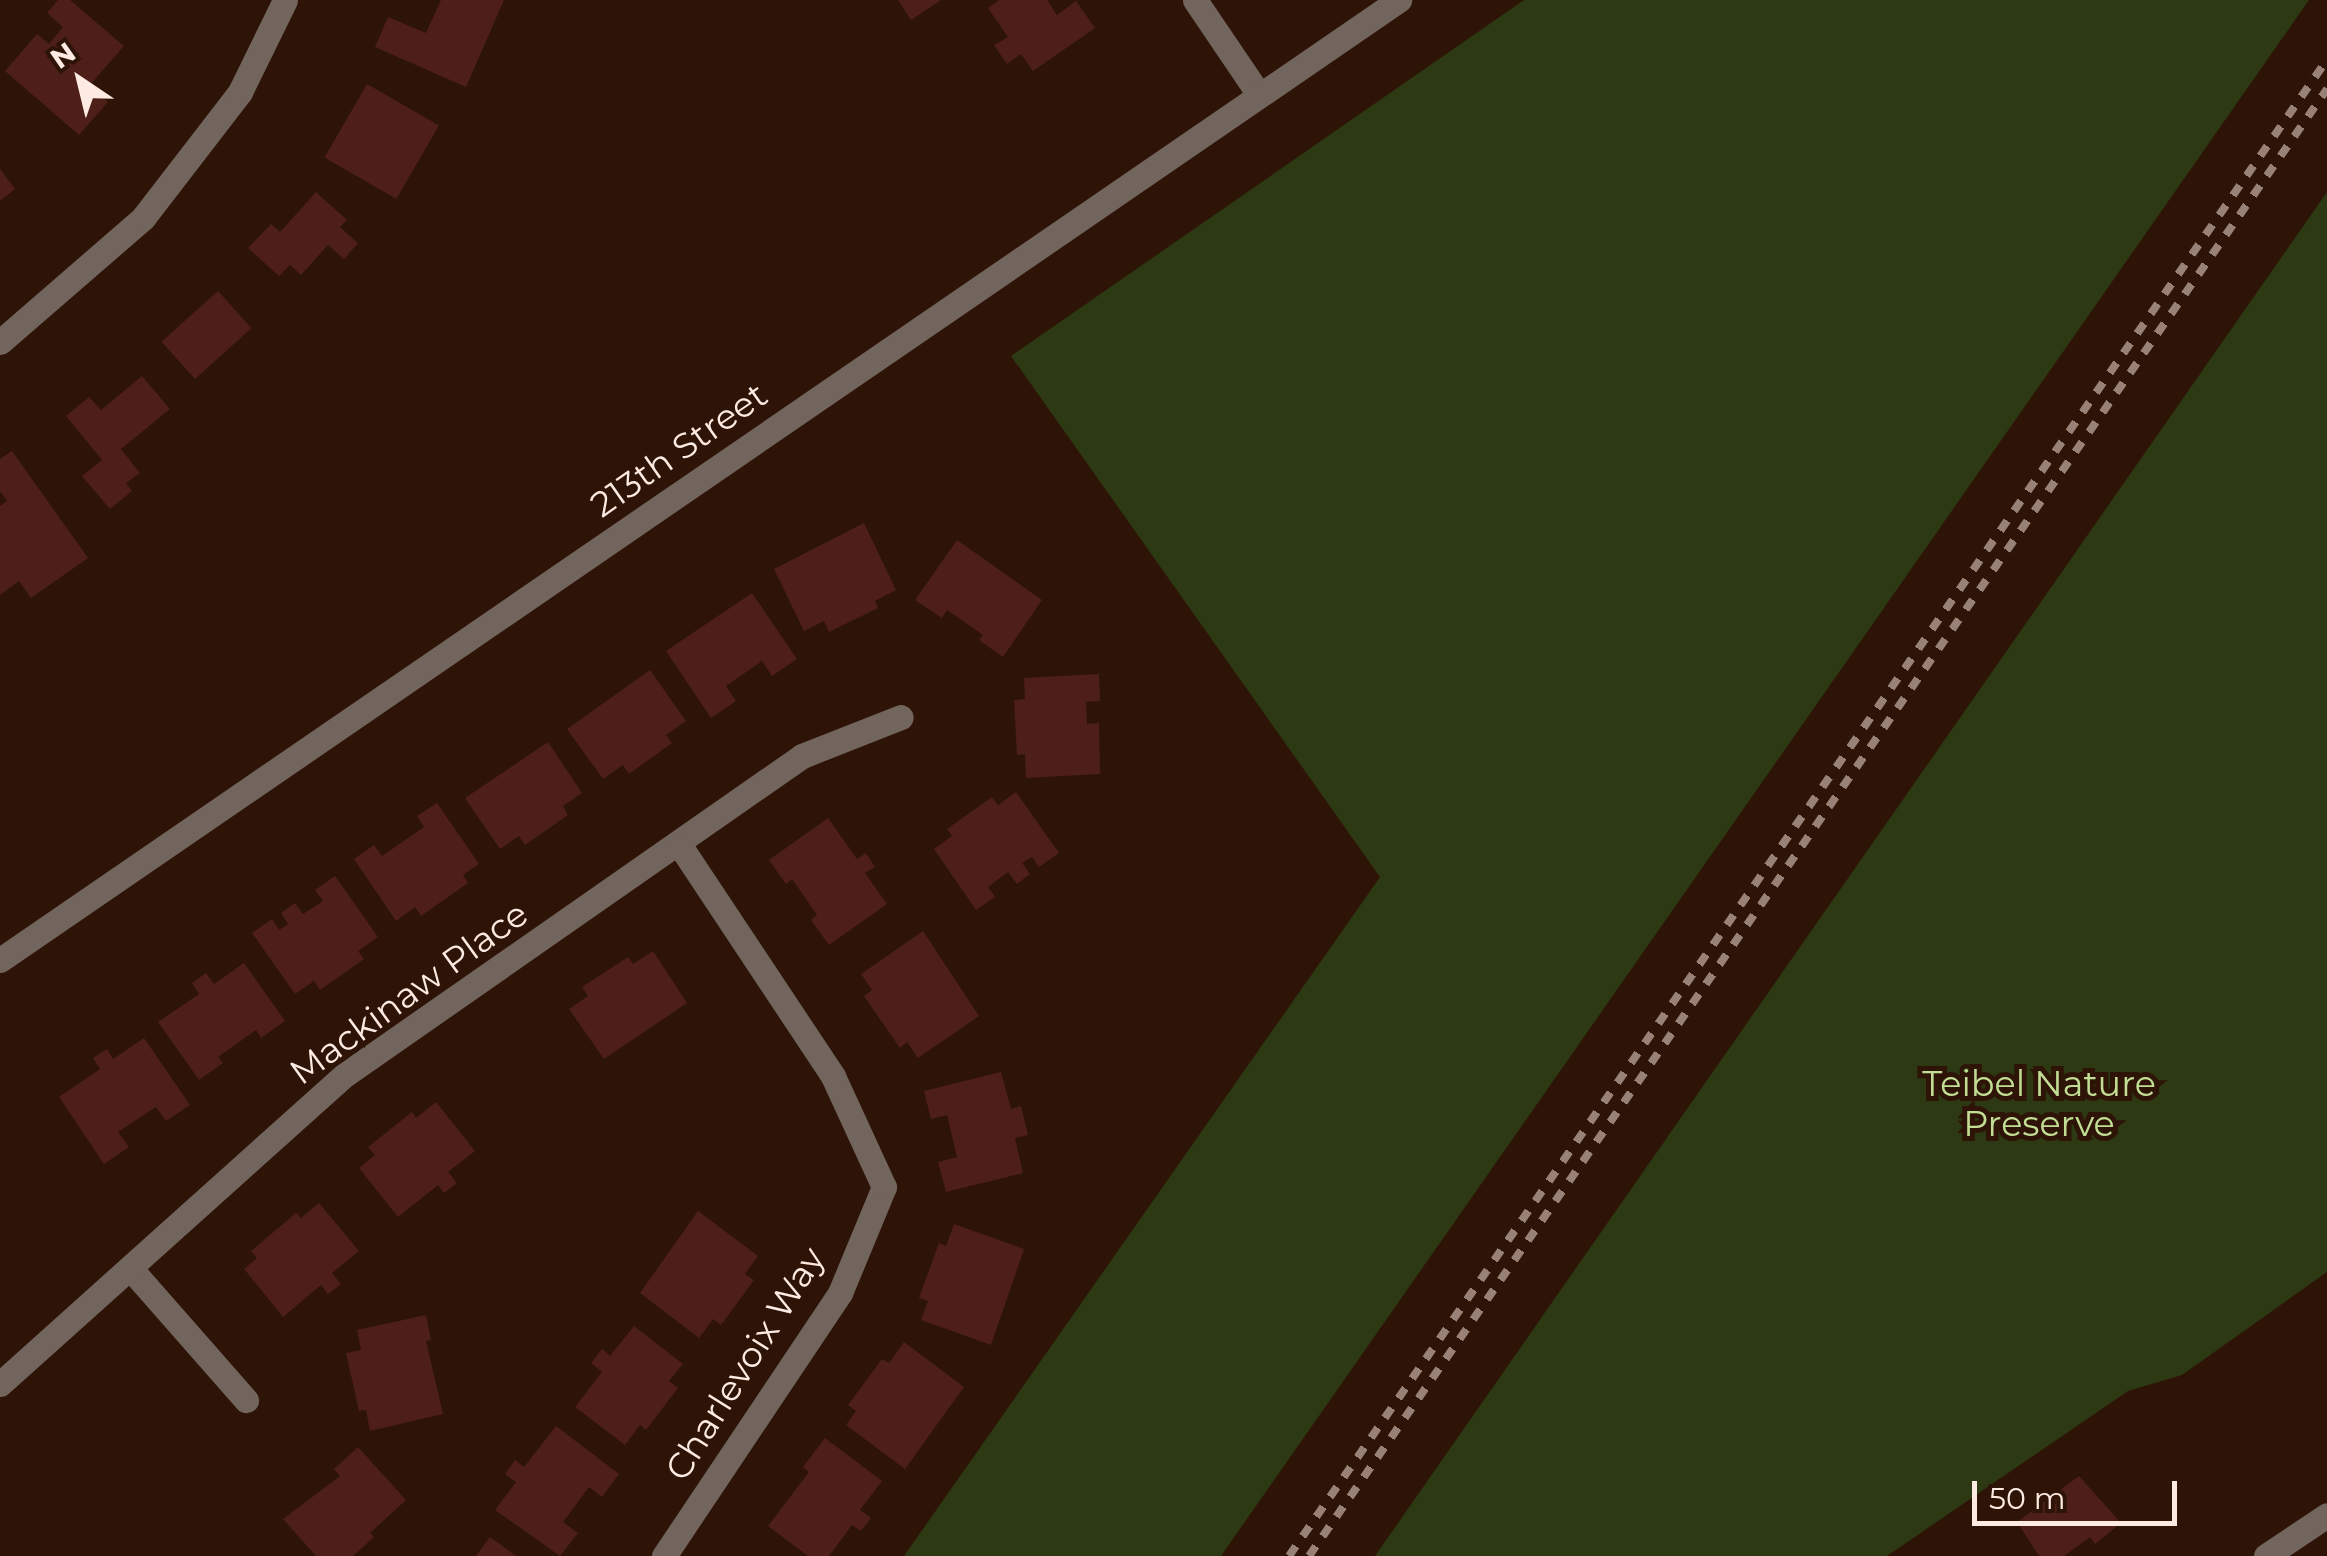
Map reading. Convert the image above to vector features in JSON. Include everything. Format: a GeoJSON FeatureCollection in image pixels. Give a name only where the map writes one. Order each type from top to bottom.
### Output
{"type":"FeatureCollection","features":[{"type":"Feature","properties":{"kind":"street"},"geometry":{"type":"LineString","coordinates":[[0,342],[143,218],[240,92],[284,0]]}},
{"type":"Feature","properties":{"kind":"street"},"geometry":{"type":"LineString","coordinates":[[1195,0],[1258,93]]}},
{"type":"Feature","properties":{"kind":"street","name":"213th Street"},"geometry":{"type":"LineString","coordinates":[[0,960],[1258,93],[1400,0]]}},
{"type":"Feature","properties":{"kind":"street","name":"Mackinaw Place"},"geometry":{"type":"LineString","coordinates":[[0,1384],[346,1074],[802,756],[901,717]]}},
{"type":"Feature","properties":{"kind":"street","name":"Charlevoix Way"},"geometry":{"type":"LineString","coordinates":[[664,1556],[840,1292],[884,1187],[833,1076],[679,844]]}},
{"type":"Feature","properties":{"kind":"street"},"geometry":{"type":"LineString","coordinates":[[130,1268],[246,1400]]}},
{"type":"Feature","properties":{"kind":"street"},"geometry":{"type":"LineString","coordinates":[[2266,1556],[2327,1515]]}},
{"type":"Feature","properties":{"kind":"green space"},"geometry":{"type":"Polygon","coordinates":[[[1524,0],[2309,0],[1221,1556],[904,1556],[1380,877],[1011,356],[1524,0]]]}},
{"type":"Feature","properties":{"kind":"green space","name":"Teibel Nature Preserve"},"geometry":{"type":"Polygon","coordinates":[[[2327,192],[2327,1272],[2182,1375],[2128,1391],[1887,1556],[1375,1556],[2327,192]]]}},
{"type":"Feature","properties":{"kind":"building"},"geometry":{"type":"Polygon","coordinates":[[[58,0],[70,0],[124,46],[89,86],[108,102],[79,135],[5,71],[37,34],[49,44],[63,27],[47,13],[58,0]]]}},
{"type":"Feature","properties":{"kind":"building"},"geometry":{"type":"Polygon","coordinates":[[[441,0],[504,0],[466,87],[375,47],[388,17],[426,33],[441,0]]]}},
{"type":"Feature","properties":{"kind":"building"},"geometry":{"type":"Polygon","coordinates":[[[898,0],[941,0],[911,20],[898,0]]]}},
{"type":"Feature","properties":{"kind":"building"},"geometry":{"type":"Polygon","coordinates":[[[999,0],[1047,0],[1057,15],[1076,1],[1095,28],[1033,71],[1021,54],[1007,64],[994,45],[1008,37],[988,8],[999,0]]]}},
{"type":"Feature","properties":{"kind":"building"},"geometry":{"type":"Polygon","coordinates":[[[367,84],[439,126],[396,199],[324,158],[367,84]]]}},
{"type":"Feature","properties":{"kind":"building"},"geometry":{"type":"Polygon","coordinates":[[[0,169],[15,189],[0,201],[0,169]]]}},
{"type":"Feature","properties":{"kind":"building"},"geometry":{"type":"Polygon","coordinates":[[[316,192],[347,220],[340,227],[358,243],[344,259],[328,245],[301,275],[290,265],[279,276],[248,248],[271,224],[280,232],[316,192]]]}},
{"type":"Feature","properties":{"kind":"building"},"geometry":{"type":"Polygon","coordinates":[[[218,291],[251,328],[195,379],[162,342],[218,291]]]}},
{"type":"Feature","properties":{"kind":"building"},"geometry":{"type":"Polygon","coordinates":[[[142,376],[170,409],[121,449],[140,473],[126,483],[132,491],[110,509],[82,476],[102,460],[66,416],[89,397],[101,410],[142,376]]]}},
{"type":"Feature","properties":{"kind":"building"},"geometry":{"type":"Polygon","coordinates":[[[12,451],[88,558],[31,598],[19,581],[0,595],[0,506],[7,501],[0,491],[0,459],[12,451]]]}},
{"type":"Feature","properties":{"kind":"building"},"geometry":{"type":"Polygon","coordinates":[[[864,523],[896,590],[875,601],[878,608],[829,632],[824,621],[804,631],[774,569],[864,523]]]}},
{"type":"Feature","properties":{"kind":"building"},"geometry":{"type":"Polygon","coordinates":[[[957,540],[1042,600],[1003,657],[979,640],[983,635],[947,610],[942,618],[915,600],[957,540]]]}},
{"type":"Feature","properties":{"kind":"building"},"geometry":{"type":"Polygon","coordinates":[[[752,593],[797,659],[772,676],[762,661],[726,686],[736,701],[711,718],[666,651],[752,593]]]}},
{"type":"Feature","properties":{"kind":"building"},"geometry":{"type":"Polygon","coordinates":[[[650,670],[686,721],[666,735],[672,743],[629,774],[623,765],[603,779],[567,729],[650,670]]]}},
{"type":"Feature","properties":{"kind":"building"},"geometry":{"type":"Polygon","coordinates":[[[1099,674],[1100,701],[1086,702],[1087,724],[1099,723],[1100,774],[1026,778],[1025,754],[1017,755],[1014,700],[1025,699],[1024,678],[1099,674]]]}},
{"type":"Feature","properties":{"kind":"building"},"geometry":{"type":"Polygon","coordinates":[[[548,742],[582,793],[563,806],[568,815],[525,845],[519,836],[500,849],[465,798],[548,742]]]}},
{"type":"Feature","properties":{"kind":"building"},"geometry":{"type":"Polygon","coordinates":[[[1016,792],[1059,853],[1039,867],[1032,857],[1022,863],[1030,874],[1017,884],[1008,872],[988,887],[995,897],[976,910],[934,849],[952,836],[947,829],[992,797],[998,805],[1016,792]]]}},
{"type":"Feature","properties":{"kind":"building"},"geometry":{"type":"Polygon","coordinates":[[[437,803],[479,864],[463,875],[468,883],[421,916],[415,907],[396,921],[354,859],[374,845],[382,856],[424,827],[417,816],[437,803]]]}},
{"type":"Feature","properties":{"kind":"building"},"geometry":{"type":"Polygon","coordinates":[[[828,818],[857,859],[866,853],[875,867],[865,873],[887,904],[829,945],[811,920],[817,915],[792,879],[786,884],[769,860],[828,818]]]}},
{"type":"Feature","properties":{"kind":"building"},"geometry":{"type":"Polygon","coordinates":[[[335,876],[378,937],[358,951],[364,959],[320,990],[314,981],[295,994],[252,933],[272,919],[279,930],[288,924],[281,913],[295,903],[303,914],[323,901],[315,890],[335,876]]]}},
{"type":"Feature","properties":{"kind":"building"},"geometry":{"type":"Polygon","coordinates":[[[923,931],[979,1016],[918,1058],[907,1042],[900,1048],[864,996],[872,990],[861,974],[923,931]]]}},
{"type":"Feature","properties":{"kind":"building"},"geometry":{"type":"Polygon","coordinates":[[[653,951],[687,1003],[604,1059],[569,1009],[588,996],[582,987],[628,957],[633,964],[653,951]]]}},
{"type":"Feature","properties":{"kind":"building"},"geometry":{"type":"Polygon","coordinates":[[[244,963],[285,1021],[261,1038],[256,1030],[218,1057],[223,1063],[199,1080],[158,1022],[199,994],[192,983],[206,973],[214,984],[244,963]]]}},
{"type":"Feature","properties":{"kind":"building"},"geometry":{"type":"Polygon","coordinates":[[[144,1038],[190,1105],[166,1121],[156,1107],[118,1132],[129,1147],[104,1164],[59,1097],[100,1069],[93,1058],[107,1049],[113,1059],[144,1038]]]}},
{"type":"Feature","properties":{"kind":"building"},"geometry":{"type":"Polygon","coordinates":[[[1001,1072],[1011,1109],[1021,1106],[1028,1135],[1015,1138],[1023,1173],[946,1192],[938,1162],[957,1157],[947,1115],[931,1119],[924,1091],[1001,1072]]]}},
{"type":"Feature","properties":{"kind":"building"},"geometry":{"type":"Polygon","coordinates":[[[436,1102],[475,1151],[448,1172],[457,1183],[444,1193],[438,1185],[398,1217],[359,1168],[375,1155],[368,1147],[412,1112],[416,1118],[436,1102]]]}},
{"type":"Feature","properties":{"kind":"building"},"geometry":{"type":"Polygon","coordinates":[[[319,1203],[359,1251],[332,1273],[341,1284],[328,1294],[321,1285],[283,1317],[244,1269],[257,1258],[251,1251],[296,1213],[301,1218],[319,1203]]]}},
{"type":"Feature","properties":{"kind":"building"},"geometry":{"type":"Polygon","coordinates":[[[698,1211],[758,1256],[745,1274],[754,1280],[721,1325],[713,1319],[699,1338],[640,1293],[698,1211]]]}},
{"type":"Feature","properties":{"kind":"building"},"geometry":{"type":"Polygon","coordinates":[[[954,1224],[1024,1249],[991,1345],[921,1320],[928,1301],[919,1298],[939,1243],[946,1246],[954,1224]]]}},
{"type":"Feature","properties":{"kind":"building"},"geometry":{"type":"Polygon","coordinates":[[[426,1315],[431,1340],[426,1341],[443,1414],[370,1431],[366,1410],[359,1411],[346,1353],[361,1350],[357,1330],[426,1315]]]}},
{"type":"Feature","properties":{"kind":"building"},"geometry":{"type":"Polygon","coordinates":[[[634,1326],[683,1364],[669,1381],[678,1388],[646,1430],[640,1425],[625,1445],[575,1407],[602,1372],[591,1363],[602,1349],[610,1356],[634,1326]]]}},
{"type":"Feature","properties":{"kind":"building"},"geometry":{"type":"Polygon","coordinates":[[[904,1342],[964,1387],[905,1469],[846,1425],[856,1411],[848,1405],[882,1359],[889,1363],[904,1342]]]}},
{"type":"Feature","properties":{"kind":"building"},"geometry":{"type":"Polygon","coordinates":[[[556,1426],[619,1474],[602,1497],[589,1487],[563,1522],[578,1533],[560,1556],[495,1510],[516,1482],[505,1474],[515,1460],[524,1467],[556,1426]]]}},
{"type":"Feature","properties":{"kind":"building"},"geometry":{"type":"Polygon","coordinates":[[[825,1438],[882,1481],[860,1510],[871,1518],[861,1531],[852,1525],[829,1556],[808,1556],[768,1526],[809,1472],[803,1467],[825,1438]]]}},
{"type":"Feature","properties":{"kind":"building"},"geometry":{"type":"Polygon","coordinates":[[[358,1447],[406,1500],[370,1533],[374,1537],[353,1556],[316,1556],[283,1519],[340,1476],[334,1469],[358,1447]]]}},
{"type":"Feature","properties":{"kind":"building"},"geometry":{"type":"Polygon","coordinates":[[[2079,1476],[2121,1523],[2095,1544],[2090,1537],[2064,1556],[2039,1556],[2017,1522],[2079,1476]]]}},
{"type":"Feature","properties":{"kind":"building"},"geometry":{"type":"Polygon","coordinates":[[[490,1537],[516,1556],[476,1556],[490,1537]]]}},
{"type":"Feature","properties":{"kind":"railway"},"geometry":{"type":"LineString","coordinates":[[1289,1556],[2327,60]]}},
{"type":"Feature","properties":{"kind":"railway"},"geometry":{"type":"LineString","coordinates":[[1309,1556],[2327,89]]}}]}
